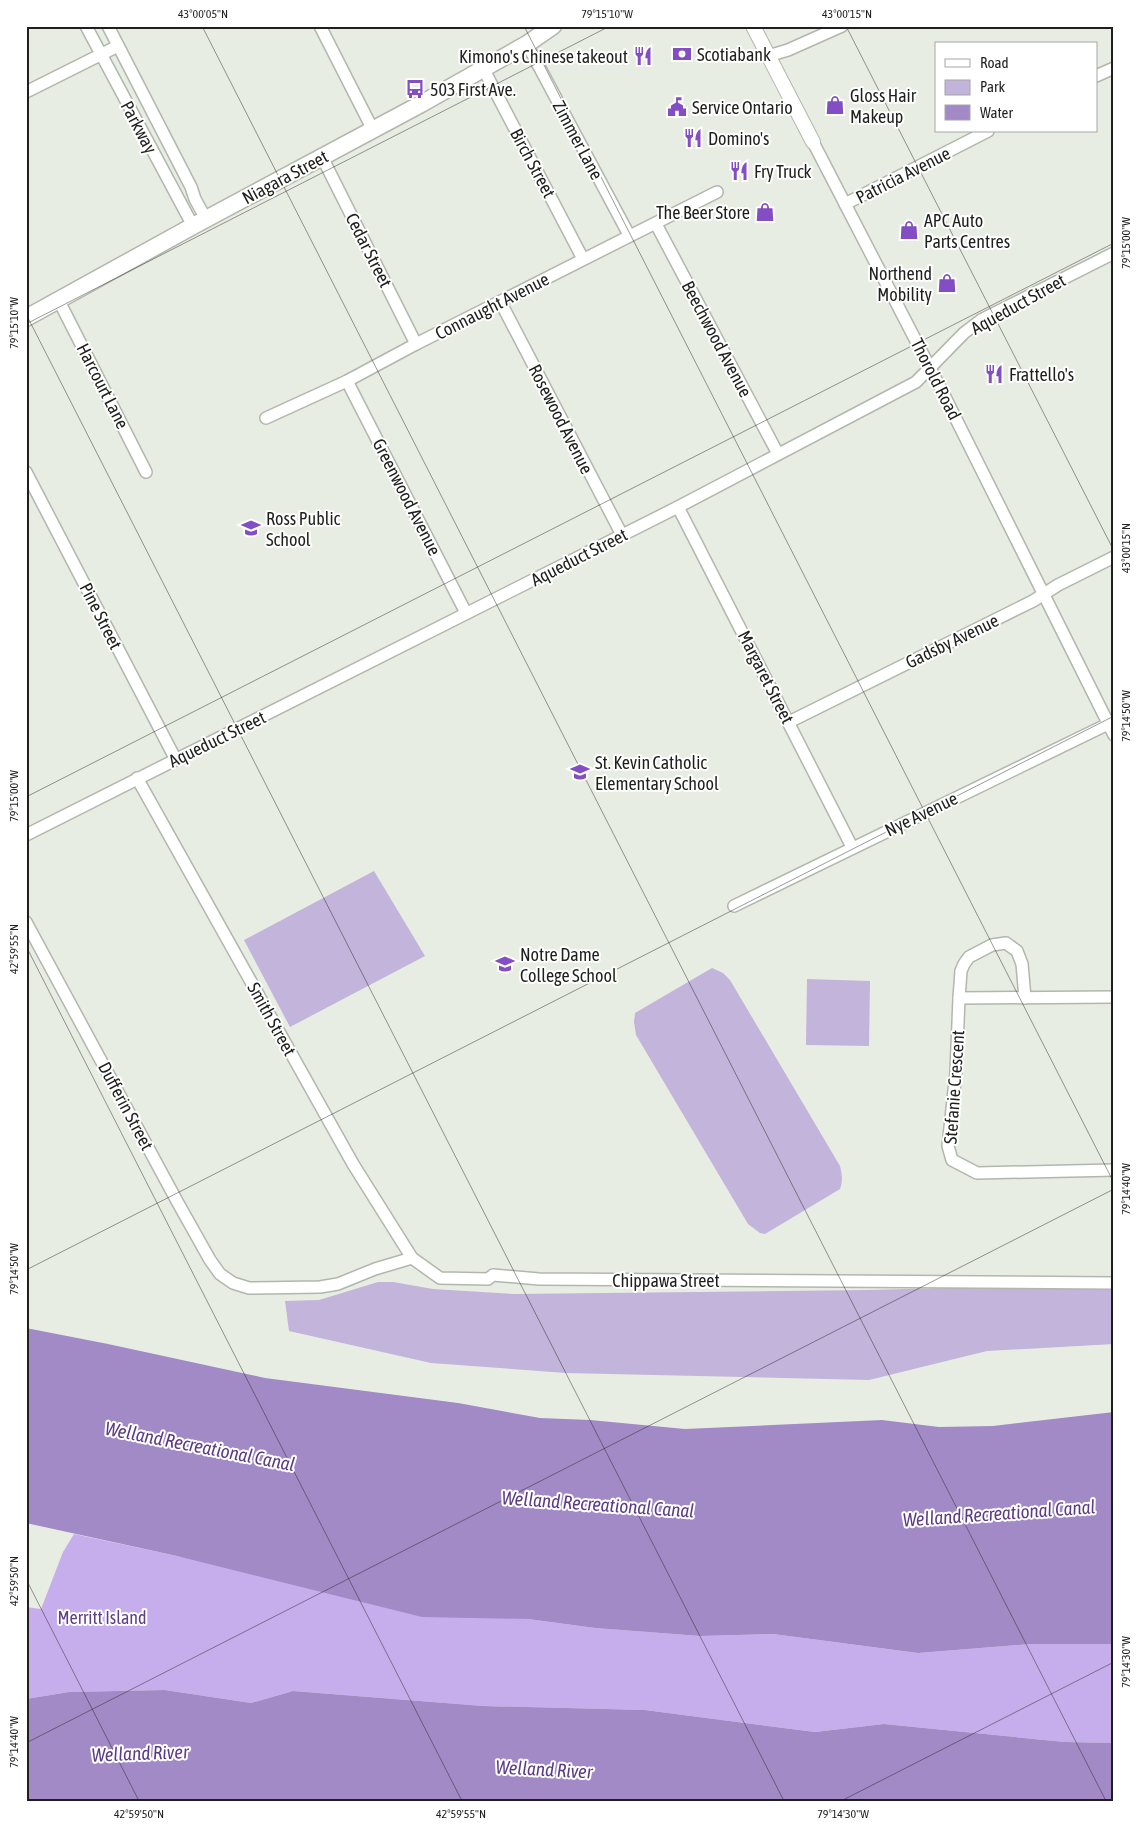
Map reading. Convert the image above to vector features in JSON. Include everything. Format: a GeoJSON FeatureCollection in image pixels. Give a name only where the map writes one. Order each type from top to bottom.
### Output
{"type":"FeatureCollection","features":[{"type":"Feature","properties":{"kind":"main road","name":"Niagara Street"},"geometry":{"type":"LineString","coordinates":[[26,318],[373,130],[527,44],[545,29],[561,26]]}},
{"type":"Feature","properties":{"kind":"street","name":"Parkway"},"geometry":{"type":"LineString","coordinates":[[86,26],[100,55],[199,223]]}},
{"type":"Feature","properties":{"kind":"street","name":"Parkway"},"geometry":{"type":"LineString","coordinates":[[108,26],[192,187],[199,223]]}},
{"type":"Feature","properties":{"kind":"street"},"geometry":{"type":"LineString","coordinates":[[320,26],[373,130]]}},
{"type":"Feature","properties":{"kind":"street","name":"Thorold Road"},"geometry":{"type":"LineString","coordinates":[[753,26],[930,367],[1114,735]]}},
{"type":"Feature","properties":{"kind":"street"},"geometry":{"type":"LineString","coordinates":[[768,56],[788,50],[842,26]]}},
{"type":"Feature","properties":{"kind":"street","name":"Zimmer Lane"},"geometry":{"type":"LineString","coordinates":[[527,44],[629,235]]}},
{"type":"Feature","properties":{"kind":"street"},"geometry":{"type":"LineString","coordinates":[[26,92],[118,46]]}},
{"type":"Feature","properties":{"kind":"street","name":"Birch Street"},"geometry":{"type":"LineString","coordinates":[[483,68],[584,259]]}},
{"type":"Feature","properties":{"kind":"street"},"geometry":{"type":"LineString","coordinates":[[1098,75],[1114,68]]}},
{"type":"Feature","properties":{"kind":"street","name":"Patricia Avenue"},"geometry":{"type":"LineString","coordinates":[[845,204],[986,132]]}},
{"type":"Feature","properties":{"kind":"street","name":"Cedar Street"},"geometry":{"type":"LineString","coordinates":[[322,157],[416,344]]}},
{"type":"Feature","properties":{"kind":"street","name":"Connaught Avenue"},"geometry":{"type":"LineString","coordinates":[[266,418],[347,381],[416,344],[501,303],[629,235],[656,224],[717,192]]}},
{"type":"Feature","properties":{"kind":"street","name":"Beechwood Avenue"},"geometry":{"type":"LineString","coordinates":[[656,224],[778,454]]}},
{"type":"Feature","properties":{"kind":"street","name":"Aqueduct Street"},"geometry":{"type":"LineString","coordinates":[[26,835],[678,507],[916,382],[964,333],[981,320],[1114,253]]}},
{"type":"Feature","properties":{"kind":"street","name":"Harcourt Lane"},"geometry":{"type":"LineString","coordinates":[[59,301],[146,472]]}},
{"type":"Feature","properties":{"kind":"street","name":"Rosewood Avenue"},"geometry":{"type":"LineString","coordinates":[[501,303],[622,535]]}},
{"type":"Feature","properties":{"kind":"street","name":"Greenwood Avenue"},"geometry":{"type":"LineString","coordinates":[[347,381],[466,613]]}},
{"type":"Feature","properties":{"kind":"street","name":"Pine Street"},"geometry":{"type":"LineString","coordinates":[[26,472],[176,760]]}},
{"type":"Feature","properties":{"kind":"street","name":"Margaret Street"},"geometry":{"type":"LineString","coordinates":[[678,507],[852,848]]}},
{"type":"Feature","properties":{"kind":"street","name":"Gadsby Avenue"},"geometry":{"type":"LineString","coordinates":[[789,722],[1043,595],[1058,585],[1114,557]]}},
{"type":"Feature","properties":{"kind":"street","name":"Nye Avenue"},"geometry":{"type":"LineString","coordinates":[[734,906],[1108,724]]}},
{"type":"Feature","properties":{"kind":"street","name":"Smith Street"},"geometry":{"type":"LineString","coordinates":[[137,778],[353,1164],[412,1258]]}},
{"type":"Feature","properties":{"kind":"street","name":"Dufferin Street"},"geometry":{"type":"LineString","coordinates":[[26,922],[201,1243],[220,1274],[233,1283],[249,1288],[320,1287],[338,1284],[375,1269],[412,1258]]}},
{"type":"Feature","properties":{"kind":"street","name":"Stefanie Crescent"},"geometry":{"type":"LineString","coordinates":[[1025,998],[1022,964],[1020,955],[1014,948],[1006,944],[992,945],[970,957],[964,964],[961,971],[956,1072],[948,1146],[952,1160],[977,1173],[1114,1170]]}},
{"type":"Feature","properties":{"kind":"street"},"geometry":{"type":"LineString","coordinates":[[959,998],[1114,997]]}},
{"type":"Feature","properties":{"kind":"street","name":"Chippawa Street"},"geometry":{"type":"LineString","coordinates":[[412,1258],[440,1278],[474,1280],[488,1279],[494,1275],[538,1279],[1114,1283]]}},
{"type":"Feature","properties":{"kind":"green space"},"geometry":{"type":"Polygon","coordinates":[[[374,871],[425,956],[290,1027],[244,940],[374,871]]]}},
{"type":"Feature","properties":{"kind":"green space"},"geometry":{"type":"Polygon","coordinates":[[[712,968],[723,973],[730,980],[841,1169],[842,1180],[840,1189],[765,1234],[760,1233],[748,1224],[636,1035],[635,1013],[712,968]]]}},
{"type":"Feature","properties":{"kind":"green space"},"geometry":{"type":"Polygon","coordinates":[[[807,979],[870,981],[869,1046],[806,1045],[807,979]]]}},
{"type":"Feature","properties":{"kind":"green space"},"geometry":{"type":"Polygon","coordinates":[[[378,1282],[393,1282],[433,1289],[513,1294],[868,1290],[1114,1284],[1114,1344],[987,1351],[869,1380],[566,1373],[431,1363],[289,1331],[285,1301],[319,1300],[378,1282]]]}},
{"type":"Feature","properties":{"kind":"green space","name":"Merritt Island"},"geometry":{"type":"Polygon","coordinates":[[[74,1534],[177,1556],[528,1619],[595,1628],[700,1636],[773,1634],[918,1653],[1031,1644],[1114,1644],[1114,1743],[1065,1742],[884,1724],[815,1732],[645,1710],[483,1706],[293,1691],[251,1703],[165,1690],[69,1692],[26,1699],[26,1607],[41,1609],[63,1552],[74,1534]]]}},
{"type":"Feature","properties":{"kind":"green space"},"geometry":{"type":"Polygon","coordinates":[[[188,1799],[379,1801],[187,1801],[188,1799]]]}},
{"type":"Feature","properties":{"kind":"water","name":"Welland Recreational Canal"},"geometry":{"type":"Polygon","coordinates":[[[26,1328],[265,1378],[458,1403],[540,1418],[590,1420],[685,1429],[882,1420],[939,1427],[993,1426],[1114,1412],[1114,1644],[1031,1644],[918,1653],[773,1634],[700,1636],[595,1628],[528,1619],[422,1617],[177,1556],[26,1523],[26,1328]]]}},
{"type":"Feature","properties":{"kind":"water","name":"Welland River"},"geometry":{"type":"Polygon","coordinates":[[[165,1690],[251,1703],[293,1691],[483,1706],[645,1710],[815,1732],[884,1724],[1065,1742],[1114,1743],[1114,1801],[379,1801],[188,1799],[26,1801],[26,1699],[69,1692],[165,1690]]]}},
{"type":"Feature","properties":{"kind":"place","name":"Scotiabank"},"geometry":{"type":"Point","coordinates":[682,54]}},
{"type":"Feature","properties":{"kind":"place","name":"Kimono's Chinese takeout"},"geometry":{"type":"Point","coordinates":[643,56]}},
{"type":"Feature","properties":{"kind":"place","name":"503 First Ave."},"geometry":{"type":"Point","coordinates":[415,89]}},
{"type":"Feature","properties":{"kind":"place","name":"Gloss Hair Makeup"},"geometry":{"type":"Point","coordinates":[835,105]}},
{"type":"Feature","properties":{"kind":"place","name":"Service Ontario"},"geometry":{"type":"Point","coordinates":[677,107]}},
{"type":"Feature","properties":{"kind":"place","name":"Domino's"},"geometry":{"type":"Point","coordinates":[693,138]}},
{"type":"Feature","properties":{"kind":"place","name":"Fry Truck"},"geometry":{"type":"Point","coordinates":[739,171]}},
{"type":"Feature","properties":{"kind":"place","name":"The Beer Store"},"geometry":{"type":"Point","coordinates":[765,212]}},
{"type":"Feature","properties":{"kind":"place","name":"APC Auto Parts Centres"},"geometry":{"type":"Point","coordinates":[909,230]}},
{"type":"Feature","properties":{"kind":"place","name":"Northend Mobility"},"geometry":{"type":"Point","coordinates":[947,283]}},
{"type":"Feature","properties":{"kind":"place","name":"Frattello's"},"geometry":{"type":"Point","coordinates":[994,374]}},
{"type":"Feature","properties":{"kind":"place","name":"Ross Public School"},"geometry":{"type":"Point","coordinates":[251,528]}},
{"type":"Feature","properties":{"kind":"place","name":"St. Kevin Catholic Elementary School"},"geometry":{"type":"Point","coordinates":[580,772]}},
{"type":"Feature","properties":{"kind":"place","name":"Notre Dame College School"},"geometry":{"type":"Point","coordinates":[505,964]}}]}
